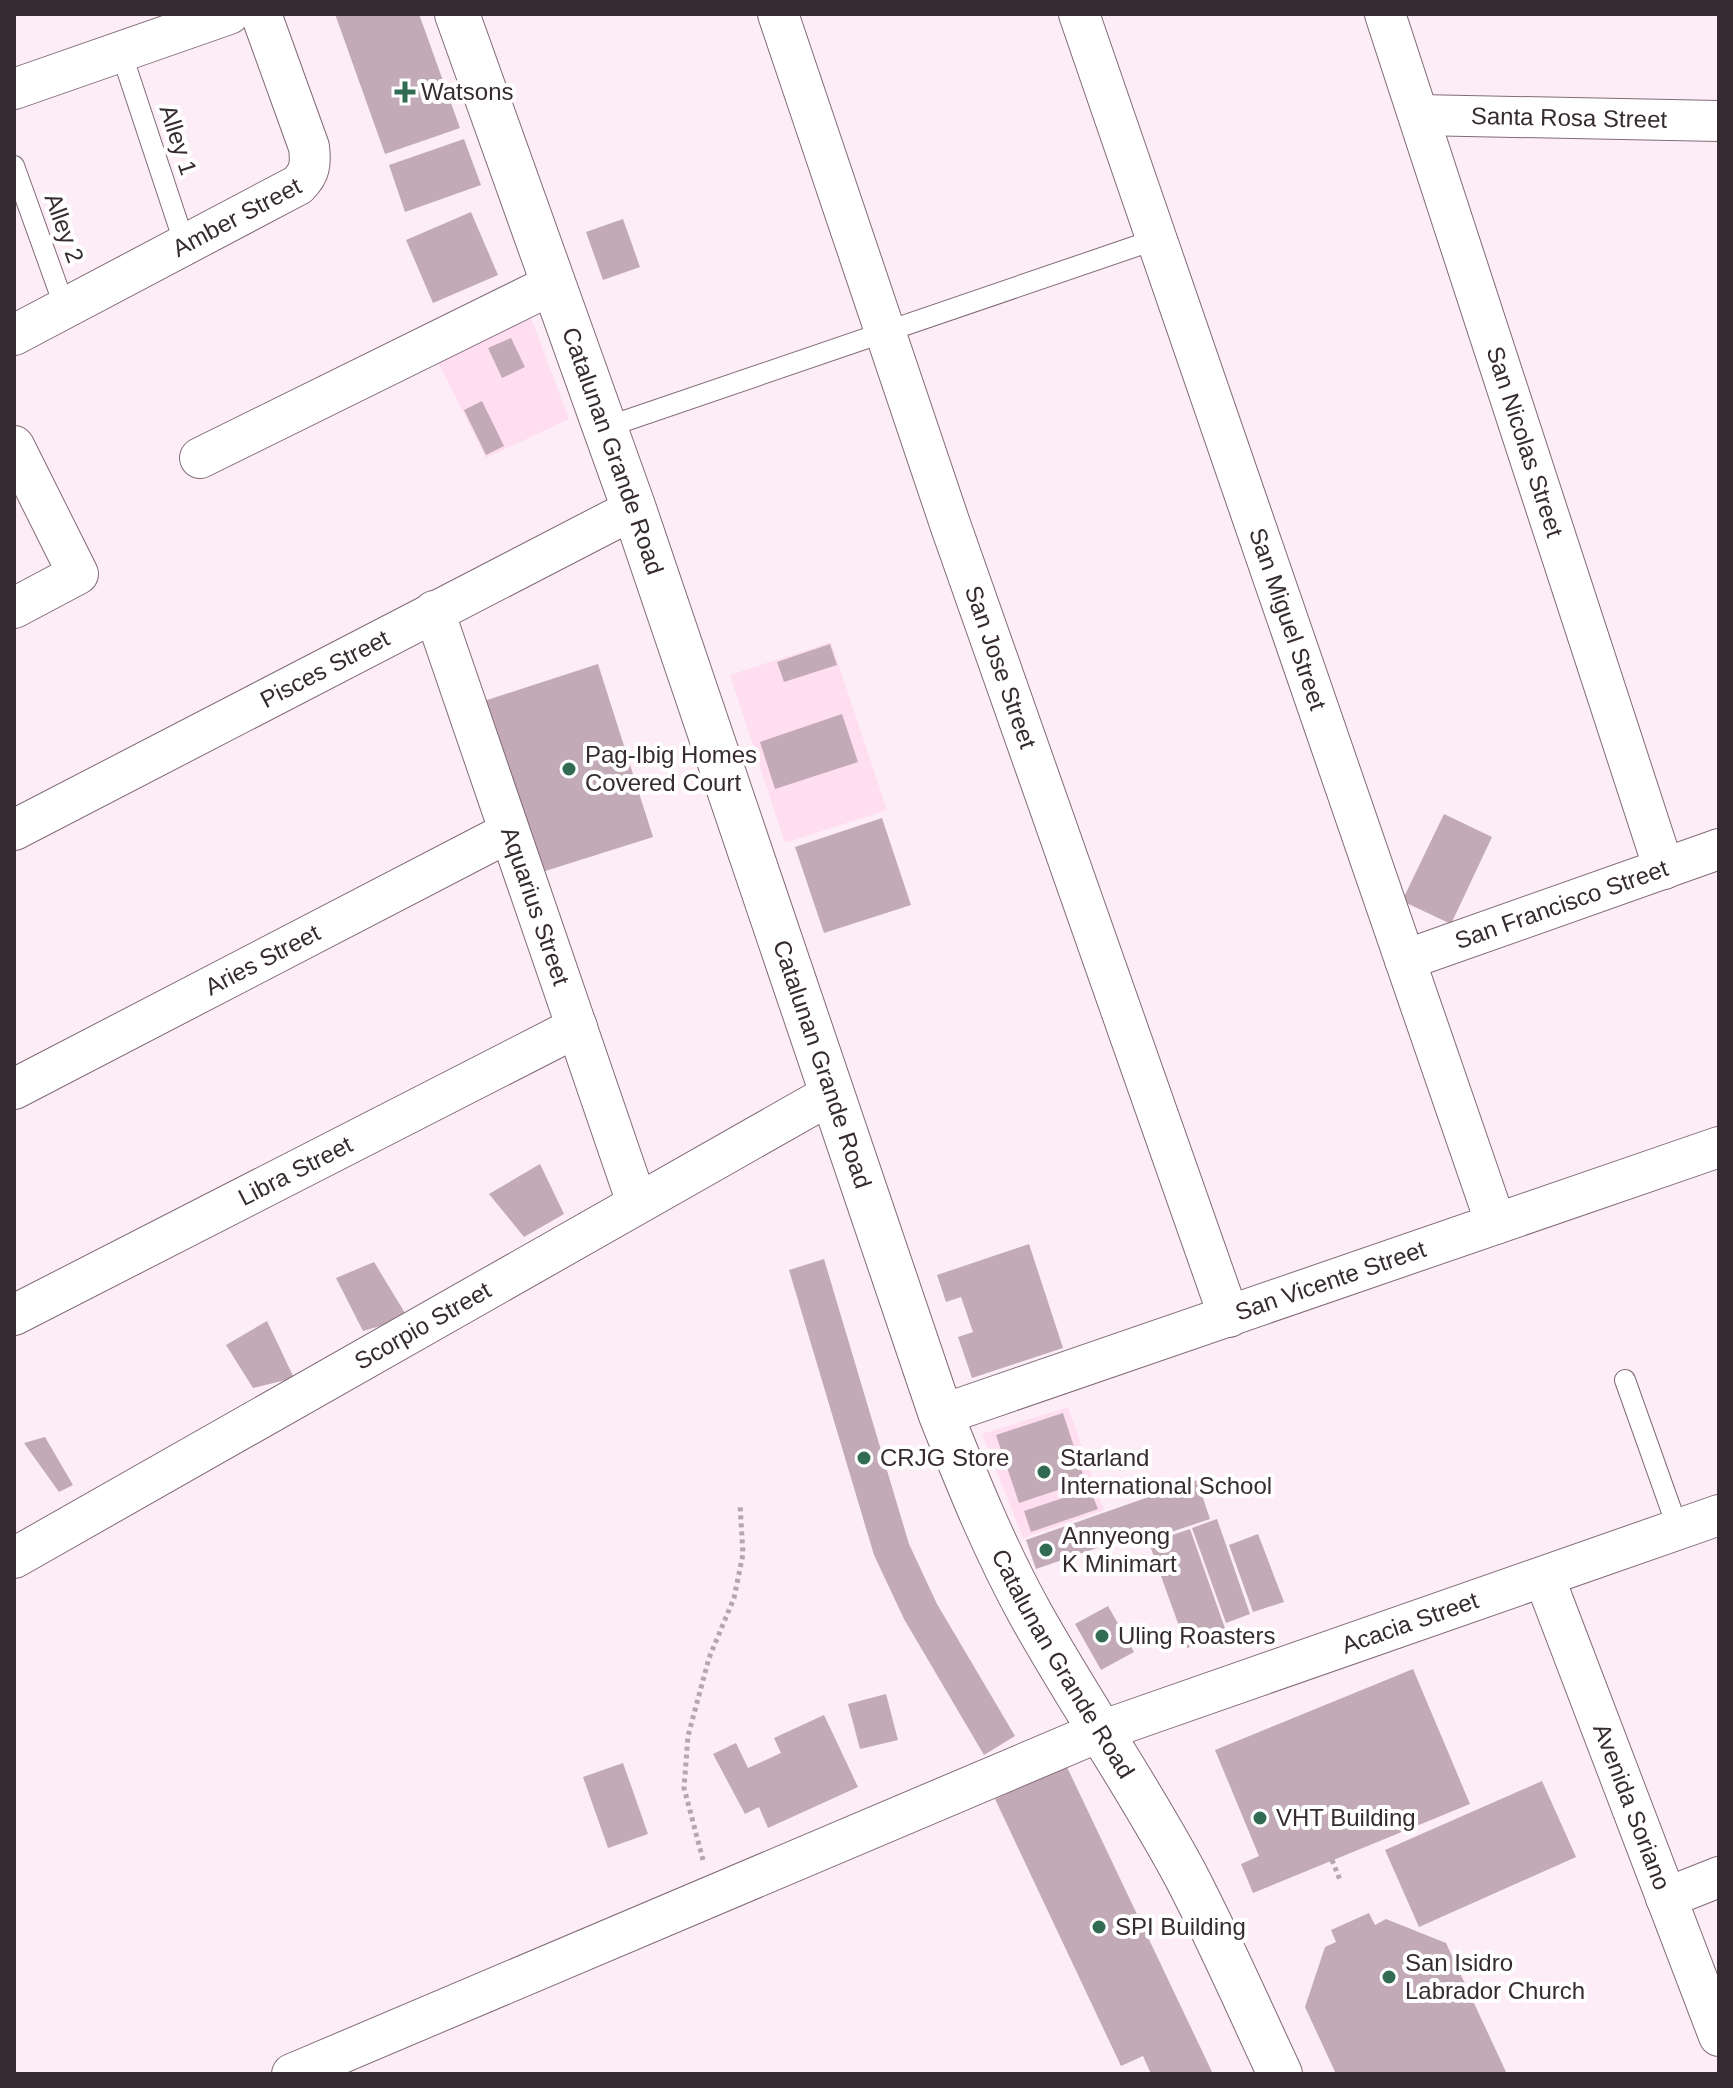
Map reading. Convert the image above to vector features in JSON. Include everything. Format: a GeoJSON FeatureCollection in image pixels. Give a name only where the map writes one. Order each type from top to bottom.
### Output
{"type":"FeatureCollection","features":[{"type":"Feature","properties":{"kind":"main road","name":"Catalunan Grande Road"},"geometry":{"type":"LineString","coordinates":[[457,14],[634,509],[941,1415],[994,1545],[1057,1660],[1186,1876],[1280,2074]]}},
{"type":"Feature","properties":{"kind":"street"},"geometry":{"type":"LineString","coordinates":[[14,89],[229,14]]}},
{"type":"Feature","properties":{"kind":"street","name":"Amber Street"},"geometry":{"type":"LineString","coordinates":[[14,335],[298,185],[308,176],[311,162],[309,147],[261,14]]}},
{"type":"Feature","properties":{"kind":"street","name":"San Jose Street"},"geometry":{"type":"LineString","coordinates":[[778,14],[960,554],[1229,1317]]}},
{"type":"Feature","properties":{"kind":"street","name":"San Miguel Street"},"geometry":{"type":"LineString","coordinates":[[1079,14],[1496,1224]]}},
{"type":"Feature","properties":{"kind":"street","name":"San Nicolas Street"},"geometry":{"type":"LineString","coordinates":[[1385,14],[1664,869]]}},
{"type":"Feature","properties":{"kind":"street","name":"Santa Rosa Street"},"geometry":{"type":"LineString","coordinates":[[1419,115],[1719,121]]}},
{"type":"Feature","properties":{"kind":"street"},"geometry":{"type":"LineString","coordinates":[[200,458],[553,284]]}},
{"type":"Feature","properties":{"kind":"street"},"geometry":{"type":"LineString","coordinates":[[14,446],[78,574],[14,608]]}},
{"type":"Feature","properties":{"kind":"street","name":"Pisces Street"},"geometry":{"type":"LineString","coordinates":[[14,830],[634,509]]}},
{"type":"Feature","properties":{"kind":"street","name":"Aquarius Street"},"geometry":{"type":"LineString","coordinates":[[434,611],[637,1203]]}},
{"type":"Feature","properties":{"kind":"street","name":"Aries Street"},"geometry":{"type":"LineString","coordinates":[[14,1089],[509,832]]}},
{"type":"Feature","properties":{"kind":"street","name":"San Francisco Street"},"geometry":{"type":"LineString","coordinates":[[1405,960],[1719,849]]}},
{"type":"Feature","properties":{"kind":"street","name":"Libra Street"},"geometry":{"type":"LineString","coordinates":[[14,1315],[577,1027]]}},
{"type":"Feature","properties":{"kind":"street","name":"Scorpio Street"},"geometry":{"type":"LineString","coordinates":[[14,1558],[833,1093]]}},
{"type":"Feature","properties":{"kind":"street","name":"San Vicente Street"},"geometry":{"type":"LineString","coordinates":[[941,1415],[1719,1147]]}},
{"type":"Feature","properties":{"kind":"street","name":"Acacia Street"},"geometry":{"type":"LineString","coordinates":[[292,2074],[1101,1731],[1719,1515]]}},
{"type":"Feature","properties":{"kind":"street","name":"Avenida Soriano"},"geometry":{"type":"LineString","coordinates":[[1544,1577],[1719,2036]]}},
{"type":"Feature","properties":{"kind":"street"},"geometry":{"type":"LineString","coordinates":[[1666,1898],[1719,1877]]}},
{"type":"Feature","properties":{"kind":"lane","name":"Alley 1"},"geometry":{"type":"LineString","coordinates":[[121,52],[185,245]]}},
{"type":"Feature","properties":{"kind":"lane","name":"Alley 2"},"geometry":{"type":"LineString","coordinates":[[14,166],[65,308]]}},
{"type":"Feature","properties":{"kind":"lane"},"geometry":{"type":"LineString","coordinates":[[604,428],[1157,239]]}},
{"type":"Feature","properties":{"kind":"lane"},"geometry":{"type":"LineString","coordinates":[[1625,1380],[1678,1529]]}},
{"type":"Feature","properties":{"kind":"path"},"geometry":{"type":"LineString","coordinates":[[714,1896],[684,1788],[688,1736],[709,1658],[734,1598],[743,1554],[740,1504]]}},
{"type":"Feature","properties":{"kind":"path"},"geometry":{"type":"LineString","coordinates":[[1332,1860],[1340,1880]]}},
{"type":"Feature","properties":{"kind":"shaded area"},"geometry":{"type":"Polygon","coordinates":[[[531,318],[569,419],[486,458],[438,362],[531,318]]]}},
{"type":"Feature","properties":{"kind":"shaded area"},"geometry":{"type":"Polygon","coordinates":[[[831,642],[887,810],[785,843],[730,675],[831,642]]]}},
{"type":"Feature","properties":{"kind":"shaded area","name":"Starland International School"},"geometry":{"type":"Polygon","coordinates":[[[1068,1407],[1104,1510],[1023,1538],[982,1434],[1068,1407]]]}},
{"type":"Feature","properties":{"kind":"building","name":"Watsons"},"geometry":{"type":"Polygon","coordinates":[[[335,14],[419,14],[460,128],[385,154],[335,14]]]}},
{"type":"Feature","properties":{"kind":"building"},"geometry":{"type":"Polygon","coordinates":[[[464,139],[481,185],[405,212],[389,165],[464,139]]]}},
{"type":"Feature","properties":{"kind":"building"},"geometry":{"type":"Polygon","coordinates":[[[471,212],[498,275],[433,303],[406,240],[471,212]]]}},
{"type":"Feature","properties":{"kind":"building"},"geometry":{"type":"Polygon","coordinates":[[[623,219],[640,267],[603,280],[586,232],[623,219]]]}},
{"type":"Feature","properties":{"kind":"building"},"geometry":{"type":"Polygon","coordinates":[[[511,338],[525,367],[502,378],[488,348],[511,338]]]}},
{"type":"Feature","properties":{"kind":"building"},"geometry":{"type":"Polygon","coordinates":[[[482,401],[504,446],[486,455],[464,410],[482,401]]]}},
{"type":"Feature","properties":{"kind":"building"},"geometry":{"type":"Polygon","coordinates":[[[830,644],[837,665],[784,682],[777,662],[830,644]]]}},
{"type":"Feature","properties":{"kind":"building","name":"Pag-Ibig Homes Covered Court"},"geometry":{"type":"Polygon","coordinates":[[[598,664],[653,837],[539,873],[484,701],[598,664]]]}},
{"type":"Feature","properties":{"kind":"building"},"geometry":{"type":"Polygon","coordinates":[[[842,714],[858,762],[775,789],[760,742],[842,714]]]}},
{"type":"Feature","properties":{"kind":"building"},"geometry":{"type":"Polygon","coordinates":[[[1444,814],[1492,837],[1451,924],[1402,901],[1444,814]]]}},
{"type":"Feature","properties":{"kind":"building"},"geometry":{"type":"Polygon","coordinates":[[[882,818],[911,905],[824,933],[795,847],[882,818]]]}},
{"type":"Feature","properties":{"kind":"building"},"geometry":{"type":"Polygon","coordinates":[[[540,1164],[564,1214],[524,1237],[489,1194],[540,1164]]]}},
{"type":"Feature","properties":{"kind":"building"},"geometry":{"type":"Polygon","coordinates":[[[1029,1244],[1063,1348],[972,1378],[958,1337],[973,1332],[961,1297],[946,1302],[937,1275],[1029,1244]]]}},
{"type":"Feature","properties":{"kind":"building"},"geometry":{"type":"Polygon","coordinates":[[[824,1259],[909,1544],[937,1604],[1015,1736],[984,1755],[904,1619],[874,1555],[789,1270],[824,1259]]]}},
{"type":"Feature","properties":{"kind":"building"},"geometry":{"type":"Polygon","coordinates":[[[374,1262],[408,1318],[363,1331],[336,1278],[374,1262]]]}},
{"type":"Feature","properties":{"kind":"building"},"geometry":{"type":"Polygon","coordinates":[[[267,1321],[294,1378],[253,1388],[226,1345],[267,1321]]]}},
{"type":"Feature","properties":{"kind":"building"},"geometry":{"type":"Polygon","coordinates":[[[1063,1413],[1085,1481],[1019,1503],[996,1435],[1063,1413]]]}},
{"type":"Feature","properties":{"kind":"building"},"geometry":{"type":"Polygon","coordinates":[[[45,1437],[73,1485],[59,1492],[24,1443],[45,1437]]]}},
{"type":"Feature","properties":{"kind":"building"},"geometry":{"type":"Polygon","coordinates":[[[1197,1480],[1210,1519],[1129,1546],[1126,1538],[1036,1569],[1026,1540],[1197,1480]]]}},
{"type":"Feature","properties":{"kind":"building"},"geometry":{"type":"Polygon","coordinates":[[[1090,1489],[1098,1509],[1031,1532],[1024,1511],[1090,1489]]]}},
{"type":"Feature","properties":{"kind":"building"},"geometry":{"type":"Polygon","coordinates":[[[1217,1519],[1250,1614],[1226,1623],[1192,1528],[1217,1519]]]}},
{"type":"Feature","properties":{"kind":"building"},"geometry":{"type":"Polygon","coordinates":[[[1190,1529],[1227,1634],[1187,1648],[1149,1543],[1190,1529]]]}},
{"type":"Feature","properties":{"kind":"building"},"geometry":{"type":"Polygon","coordinates":[[[1258,1534],[1284,1602],[1253,1612],[1229,1545],[1258,1534]]]}},
{"type":"Feature","properties":{"kind":"building"},"geometry":{"type":"Polygon","coordinates":[[[1108,1606],[1134,1652],[1101,1670],[1075,1624],[1108,1606]]]}},
{"type":"Feature","properties":{"kind":"building"},"geometry":{"type":"Polygon","coordinates":[[[1413,1669],[1470,1804],[1253,1893],[1241,1864],[1259,1856],[1215,1750],[1413,1669]]]}},
{"type":"Feature","properties":{"kind":"building"},"geometry":{"type":"Polygon","coordinates":[[[886,1694],[898,1740],[860,1749],[848,1704],[886,1694]]]}},
{"type":"Feature","properties":{"kind":"building"},"geometry":{"type":"Polygon","coordinates":[[[824,1715],[858,1787],[768,1828],[759,1807],[745,1814],[713,1754],[736,1743],[748,1768],[781,1753],[774,1738],[824,1715]]]}},
{"type":"Feature","properties":{"kind":"building"},"geometry":{"type":"Polygon","coordinates":[[[623,1763],[648,1834],[608,1848],[583,1777],[623,1763]]]}},
{"type":"Feature","properties":{"kind":"building","name":"SPI Building"},"geometry":{"type":"Polygon","coordinates":[[[1066,1765],[1213,2074],[1151,2074],[1143,2056],[1121,2066],[995,1799],[1066,1765]]]}},
{"type":"Feature","properties":{"kind":"building"},"geometry":{"type":"Polygon","coordinates":[[[1542,1781],[1576,1857],[1419,1927],[1385,1850],[1542,1781]]]}},
{"type":"Feature","properties":{"kind":"building","name":"San Isidro Labrador Church"},"geometry":{"type":"Polygon","coordinates":[[[1369,1913],[1375,1925],[1386,1919],[1446,1943],[1507,2074],[1336,2074],[1305,2007],[1325,1947],[1336,1942],[1331,1930],[1369,1913]]]}},
{"type":"Feature","properties":{"kind":"place","name":"Watsons"},"geometry":{"type":"Point","coordinates":[405,92]}},
{"type":"Feature","properties":{"kind":"place","name":"Pag-Ibig Homes Covered Court"},"geometry":{"type":"Point","coordinates":[569,769]}},
{"type":"Feature","properties":{"kind":"place","name":"CRJG Store"},"geometry":{"type":"Point","coordinates":[864,1458]}},
{"type":"Feature","properties":{"kind":"place","name":"Starland International School"},"geometry":{"type":"Point","coordinates":[1044,1472]}},
{"type":"Feature","properties":{"kind":"place","name":"Annyeong K Minimart"},"geometry":{"type":"Point","coordinates":[1046,1550]}},
{"type":"Feature","properties":{"kind":"place","name":"Uling Roasters"},"geometry":{"type":"Point","coordinates":[1102,1636]}},
{"type":"Feature","properties":{"kind":"place","name":"VHT Building"},"geometry":{"type":"Point","coordinates":[1260,1818]}},
{"type":"Feature","properties":{"kind":"place","name":"SPI Building"},"geometry":{"type":"Point","coordinates":[1099,1927]}},
{"type":"Feature","properties":{"kind":"place","name":"San Isidro Labrador Church"},"geometry":{"type":"Point","coordinates":[1389,1977]}}]}
